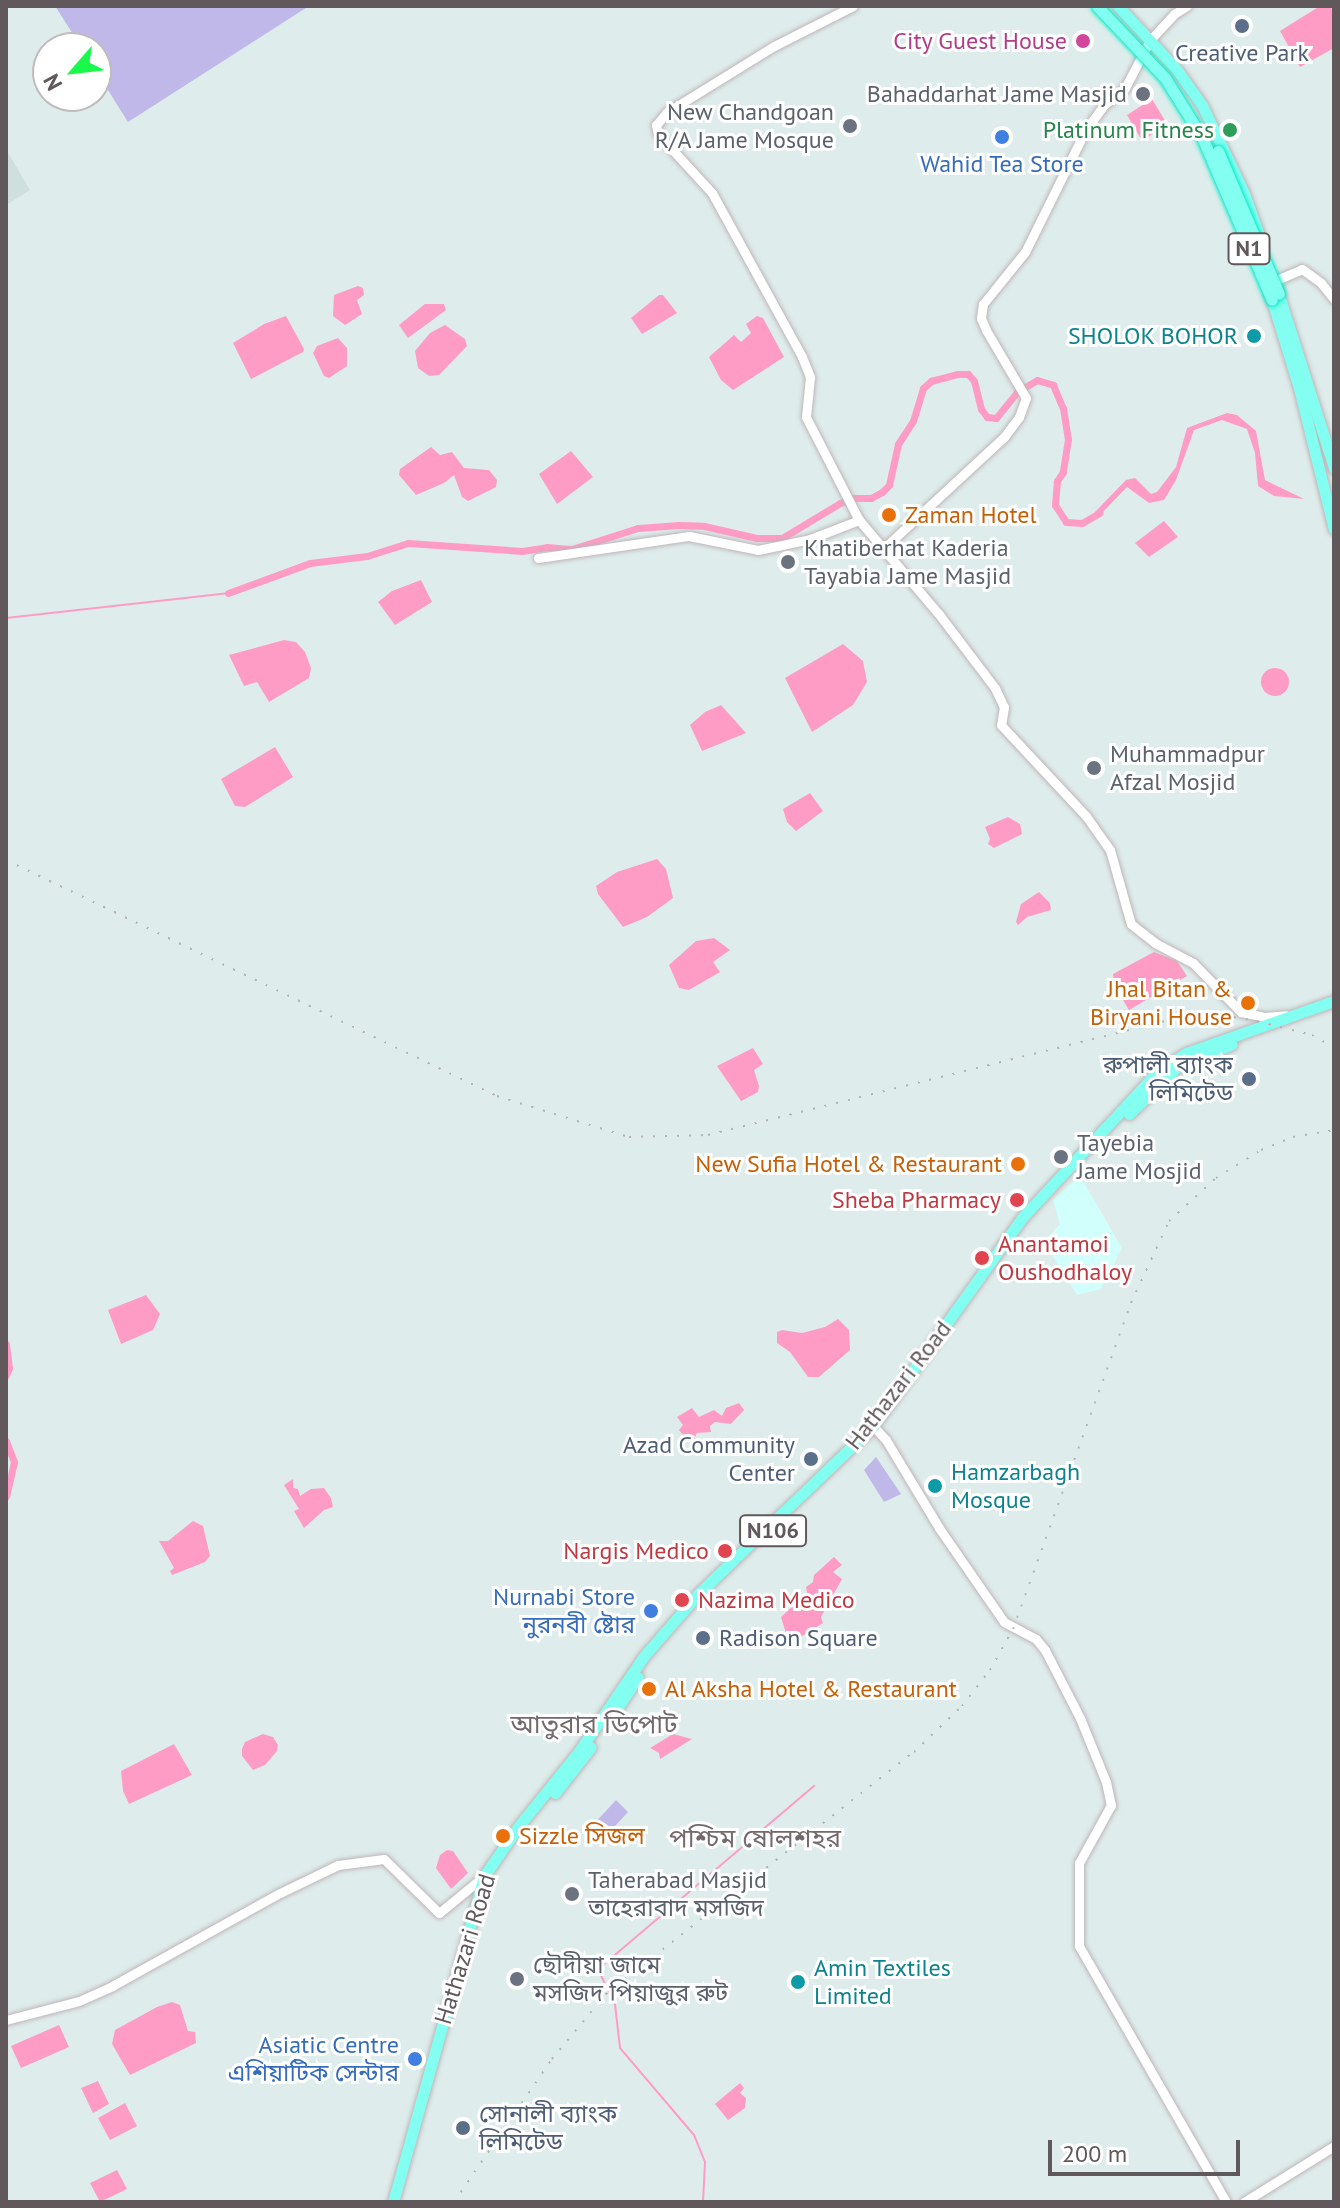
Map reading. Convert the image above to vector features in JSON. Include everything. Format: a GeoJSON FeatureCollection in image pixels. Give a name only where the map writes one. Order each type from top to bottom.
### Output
{"type":"FeatureCollection","features":[{"type":"Feature","properties":{"kind":"highway","name":"N1"},"geometry":{"type":"LineString","coordinates":[[1095,6],[1167,85],[1198,136],[1276,297]]}},
{"type":"Feature","properties":{"kind":"highway","name":"N1"},"geometry":{"type":"LineString","coordinates":[[1095,6],[1165,78],[1202,137],[1276,297]]}},
{"type":"Feature","properties":{"kind":"highway","name":"N1"},"geometry":{"type":"LineString","coordinates":[[1106,6],[1152,52],[1194,108],[1226,168],[1281,313],[1334,529]]}},
{"type":"Feature","properties":{"kind":"highway"},"geometry":{"type":"LineString","coordinates":[[1118,6],[1177,70],[1213,123],[1244,193],[1274,281],[1276,297]]}},
{"type":"Feature","properties":{"kind":"highway"},"geometry":{"type":"LineString","coordinates":[[1281,313],[1334,468]]}},
{"type":"Feature","properties":{"kind":"highway","name":"Hathazari Road"},"geometry":{"type":"LineString","coordinates":[[393,2202],[484,1876],[664,1632],[698,1594],[875,1427],[1021,1219],[1144,1085],[1186,1053],[1286,1015],[1334,1001]]}},
{"type":"Feature","properties":{"kind":"highway","name":"Hathazari Road"},"geometry":{"type":"LineString","coordinates":[[400,2202],[458,1982],[495,1867],[584,1758],[662,1643],[698,1602],[875,1427],[1015,1237],[1178,1066],[1288,1021],[1334,1008]]}},
{"type":"Feature","properties":{"kind":"street"},"geometry":{"type":"LineString","coordinates":[[853,6],[729,73],[667,112],[656,125],[658,134],[712,193],[802,357],[810,377],[806,417],[859,520],[995,688],[1004,707],[1001,725],[1086,816],[1110,850],[1131,924],[1155,943],[1182,954],[1241,1012],[1265,1017],[1286,1015]]}},
{"type":"Feature","properties":{"kind":"street"},"geometry":{"type":"LineString","coordinates":[[883,549],[1004,437],[1019,417],[1026,398],[986,330],[981,318],[983,304],[1025,252],[1085,131],[1104,105],[1125,88],[1150,40],[1174,14],[1187,6]]}},
{"type":"Feature","properties":{"kind":"street"},"geometry":{"type":"LineString","coordinates":[[1274,281],[1302,269],[1321,283],[1334,299]]}},
{"type":"Feature","properties":{"kind":"street"},"geometry":{"type":"LineString","coordinates":[[538,558],[689,536],[758,550],[810,539],[859,520]]}},
{"type":"Feature","properties":{"kind":"street"},"geometry":{"type":"LineString","coordinates":[[875,1427],[973,1580],[1004,1622],[1036,1639],[1045,1650],[1080,1718],[1106,1782],[1111,1805],[1079,1863],[1079,1946],[1226,2202]]}},
{"type":"Feature","properties":{"kind":"street"},"geometry":{"type":"LineString","coordinates":[[6,2020],[79,2001],[112,1986],[280,1893],[338,1865],[384,1859],[439,1913],[484,1876]]}},
{"type":"Feature","properties":{"kind":"street"},"geometry":{"type":"LineString","coordinates":[[1244,2202],[1334,2146]]}},
{"type":"Feature","properties":{"kind":"shaded area"},"geometry":{"type":"Polygon","coordinates":[[[55,6],[309,6],[128,122],[112,96],[112,32],[72,32],[55,6]]]}},
{"type":"Feature","properties":{"kind":"shaded area"},"geometry":{"type":"Polygon","coordinates":[[[1320,6],[1330,6],[1334,13],[1334,48],[1300,67],[1280,31],[1320,6]]]}},
{"type":"Feature","properties":{"kind":"shaded area"},"geometry":{"type":"Polygon","coordinates":[[[1152,99],[1167,124],[1142,141],[1127,115],[1152,99]]]}},
{"type":"Feature","properties":{"kind":"shaded area"},"geometry":{"type":"Polygon","coordinates":[[[6,149],[30,190],[6,205],[6,149]]]}},
{"type":"Feature","properties":{"kind":"shaded area"},"geometry":{"type":"Polygon","coordinates":[[[358,286],[363,288],[364,295],[357,300],[362,314],[345,325],[333,316],[334,295],[358,286]]]}},
{"type":"Feature","properties":{"kind":"shaded area"},"geometry":{"type":"Polygon","coordinates":[[[663,295],[677,313],[642,334],[631,318],[663,295]]]}},
{"type":"Feature","properties":{"kind":"shaded area"},"geometry":{"type":"Polygon","coordinates":[[[425,304],[444,304],[446,310],[408,338],[399,325],[425,304]]]}},
{"type":"Feature","properties":{"kind":"shaded area"},"geometry":{"type":"Polygon","coordinates":[[[286,316],[303,352],[251,379],[233,343],[264,324],[286,316]]]}},
{"type":"Feature","properties":{"kind":"shaded area"},"geometry":{"type":"Polygon","coordinates":[[[757,316],[763,318],[784,357],[733,390],[721,380],[709,357],[734,335],[741,342],[751,333],[746,324],[757,316]]]}},
{"type":"Feature","properties":{"kind":"shaded area"},"geometry":{"type":"Polygon","coordinates":[[[445,325],[465,339],[467,346],[439,375],[429,376],[418,368],[415,351],[430,333],[445,325]]]}},
{"type":"Feature","properties":{"kind":"shaded area"},"geometry":{"type":"Polygon","coordinates":[[[338,338],[347,348],[347,366],[329,378],[324,376],[313,353],[317,346],[338,338]]]}},
{"type":"Feature","properties":{"kind":"shaded area"},"geometry":{"type":"Polygon","coordinates":[[[1227,413],[1237,415],[1256,431],[1265,480],[1304,499],[1274,496],[1258,486],[1255,453],[1247,429],[1222,420],[1194,430],[1176,480],[1164,500],[1149,503],[1127,487],[1095,520],[1093,514],[1126,480],[1135,478],[1151,494],[1157,492],[1176,467],[1187,428],[1227,413]]]}},
{"type":"Feature","properties":{"kind":"shaded area"},"geometry":{"type":"Polygon","coordinates":[[[431,447],[440,455],[452,452],[464,468],[489,470],[497,480],[496,487],[468,501],[462,497],[454,475],[444,483],[416,495],[399,475],[400,469],[431,447]]]}},
{"type":"Feature","properties":{"kind":"shaded area"},"geometry":{"type":"Polygon","coordinates":[[[571,451],[593,477],[557,504],[539,474],[571,451]]]}},
{"type":"Feature","properties":{"kind":"shaded area"},"geometry":{"type":"Polygon","coordinates":[[[1164,521],[1178,537],[1149,557],[1135,543],[1164,521]]]}},
{"type":"Feature","properties":{"kind":"shaded area"},"geometry":{"type":"Polygon","coordinates":[[[421,580],[432,602],[395,625],[378,602],[392,591],[421,580]]]}},
{"type":"Feature","properties":{"kind":"shaded area"},"geometry":{"type":"Polygon","coordinates":[[[284,640],[296,642],[305,652],[311,668],[309,678],[269,702],[257,682],[244,686],[229,655],[284,640]]]}},
{"type":"Feature","properties":{"kind":"shaded area"},"geometry":{"type":"Polygon","coordinates":[[[843,644],[863,661],[867,682],[853,705],[812,732],[785,678],[843,644]]]}},
{"type":"Feature","properties":{"kind":"shaded area"},"geometry":{"type":"Polygon","coordinates":[[[1275,668],[1285,672],[1289,682],[1285,692],[1275,696],[1265,692],[1261,682],[1265,672],[1275,668]]]}},
{"type":"Feature","properties":{"kind":"shaded area"},"geometry":{"type":"Polygon","coordinates":[[[721,705],[746,733],[702,751],[690,725],[705,712],[721,705]]]}},
{"type":"Feature","properties":{"kind":"shaded area"},"geometry":{"type":"Polygon","coordinates":[[[275,747],[293,777],[245,807],[235,806],[221,779],[275,747]]]}},
{"type":"Feature","properties":{"kind":"shaded area"},"geometry":{"type":"Polygon","coordinates":[[[810,793],[823,811],[796,831],[787,822],[783,809],[810,793]]]}},
{"type":"Feature","properties":{"kind":"shaded area"},"geometry":{"type":"Polygon","coordinates":[[[1008,817],[1020,824],[1022,834],[994,848],[988,844],[990,839],[985,827],[1008,817]]]}},
{"type":"Feature","properties":{"kind":"shaded area"},"geometry":{"type":"Polygon","coordinates":[[[657,859],[666,869],[673,898],[647,917],[623,927],[598,894],[596,886],[617,872],[657,859]]]}},
{"type":"Feature","properties":{"kind":"shaded area"},"geometry":{"type":"Polygon","coordinates":[[[1039,892],[1050,903],[1051,910],[1027,917],[1018,925],[1016,922],[1021,904],[1039,892]]]}},
{"type":"Feature","properties":{"kind":"shaded area"},"geometry":{"type":"Polygon","coordinates":[[[714,938],[730,950],[713,962],[720,972],[689,990],[679,988],[669,965],[696,941],[714,938]]]}},
{"type":"Feature","properties":{"kind":"shaded area"},"geometry":{"type":"Polygon","coordinates":[[[1154,952],[1177,961],[1187,976],[1129,1010],[1114,985],[1113,974],[1154,952]]]}},
{"type":"Feature","properties":{"kind":"shaded area"},"geometry":{"type":"Polygon","coordinates":[[[753,1048],[763,1064],[754,1070],[758,1092],[741,1101],[717,1066],[753,1048]]]}},
{"type":"Feature","properties":{"kind":"shaded area"},"geometry":{"type":"Polygon","coordinates":[[[1080,1176],[1122,1248],[1101,1289],[1077,1295],[1044,1242],[1060,1224],[1053,1200],[1080,1176]]]}},
{"type":"Feature","properties":{"kind":"shaded area"},"geometry":{"type":"Polygon","coordinates":[[[146,1295],[160,1314],[153,1330],[121,1344],[108,1310],[146,1295]]]}},
{"type":"Feature","properties":{"kind":"shaded area"},"geometry":{"type":"Polygon","coordinates":[[[838,1319],[849,1330],[850,1350],[819,1377],[808,1377],[790,1352],[777,1343],[777,1332],[782,1330],[802,1333],[825,1327],[838,1319]]]}},
{"type":"Feature","properties":{"kind":"shaded area"},"geometry":{"type":"Polygon","coordinates":[[[739,1403],[744,1410],[731,1424],[715,1422],[710,1426],[711,1432],[697,1433],[694,1439],[686,1439],[679,1430],[683,1425],[677,1417],[692,1408],[699,1417],[714,1410],[722,1416],[726,1408],[739,1403]]]}},
{"type":"Feature","properties":{"kind":"shaded area"},"geometry":{"type":"Polygon","coordinates":[[[876,1457],[901,1494],[884,1502],[864,1470],[876,1457]]]}},
{"type":"Feature","properties":{"kind":"shaded area"},"geometry":{"type":"Polygon","coordinates":[[[293,1479],[293,1488],[298,1489],[300,1496],[311,1489],[324,1488],[331,1498],[333,1507],[324,1510],[304,1528],[294,1511],[299,1509],[284,1485],[293,1479]]]}},
{"type":"Feature","properties":{"kind":"shaded area"},"geometry":{"type":"Polygon","coordinates":[[[193,1521],[203,1526],[210,1556],[205,1562],[172,1575],[170,1571],[174,1568],[159,1541],[168,1541],[193,1521]]]}},
{"type":"Feature","properties":{"kind":"shaded area"},"geometry":{"type":"Polygon","coordinates":[[[834,1557],[842,1565],[833,1572],[842,1579],[821,1617],[823,1623],[799,1638],[800,1642],[788,1640],[781,1617],[807,1593],[806,1587],[813,1582],[814,1575],[834,1557]]]}},
{"type":"Feature","properties":{"kind":"shaded area"},"geometry":{"type":"Polygon","coordinates":[[[263,1734],[273,1737],[278,1745],[277,1751],[265,1765],[253,1770],[242,1756],[242,1749],[245,1742],[263,1734]]]}},
{"type":"Feature","properties":{"kind":"shaded area"},"geometry":{"type":"Polygon","coordinates":[[[673,1734],[692,1739],[660,1759],[659,1753],[650,1748],[673,1734]]]}},
{"type":"Feature","properties":{"kind":"shaded area"},"geometry":{"type":"Polygon","coordinates":[[[174,1744],[192,1775],[129,1804],[123,1791],[121,1771],[174,1744]]]}},
{"type":"Feature","properties":{"kind":"shaded area"},"geometry":{"type":"Polygon","coordinates":[[[616,1800],[628,1812],[605,1837],[592,1826],[616,1800]]]}},
{"type":"Feature","properties":{"kind":"shaded area"},"geometry":{"type":"Polygon","coordinates":[[[447,1850],[453,1851],[468,1873],[451,1889],[436,1868],[440,1855],[447,1850]]]}},
{"type":"Feature","properties":{"kind":"shaded area"},"geometry":{"type":"Polygon","coordinates":[[[172,2002],[180,2005],[188,2031],[195,2032],[196,2043],[130,2075],[112,2044],[115,2030],[172,2002]]]}},
{"type":"Feature","properties":{"kind":"shaded area"},"geometry":{"type":"Polygon","coordinates":[[[59,2025],[69,2047],[21,2068],[11,2046],[59,2025]]]}},
{"type":"Feature","properties":{"kind":"shaded area"},"geometry":{"type":"Polygon","coordinates":[[[98,2081],[109,2104],[93,2113],[81,2088],[98,2081]]]}},
{"type":"Feature","properties":{"kind":"shaded area"},"geometry":{"type":"Polygon","coordinates":[[[740,2083],[744,2088],[740,2093],[746,2098],[745,2108],[728,2120],[715,2104],[740,2083]]]}},
{"type":"Feature","properties":{"kind":"shaded area"},"geometry":{"type":"Polygon","coordinates":[[[125,2103],[137,2126],[110,2140],[98,2118],[125,2103]]]}},
{"type":"Feature","properties":{"kind":"shaded area"},"geometry":{"type":"Polygon","coordinates":[[[117,2170],[127,2189],[100,2202],[90,2183],[117,2170]]]}},
{"type":"Feature","properties":{"kind":"waterway"},"geometry":{"type":"LineString","coordinates":[[228,593],[310,563],[367,556],[408,543],[522,551],[547,547],[572,549],[638,528],[679,525],[704,526],[757,538],[782,538],[840,503],[853,498],[871,498],[882,492],[889,485],[898,444],[913,421],[923,388],[931,381],[957,374],[968,374],[974,381],[981,409],[987,417],[996,418],[1017,392],[1037,380],[1053,385],[1063,408],[1068,439],[1063,472],[1057,481],[1055,505],[1066,522],[1082,523],[1099,513]]}},
{"type":"Feature","properties":{"kind":"waterway"},"geometry":{"type":"LineString","coordinates":[[6,618],[228,593]]}},
{"type":"Feature","properties":{"kind":"waterway"},"geometry":{"type":"LineString","coordinates":[[6,1344],[9,1368],[6,1375]]}},
{"type":"Feature","properties":{"kind":"waterway"},"geometry":{"type":"LineString","coordinates":[[6,1441],[14,1462],[6,1496]]}},
{"type":"Feature","properties":{"kind":"waterway"},"geometry":{"type":"LineString","coordinates":[[703,2202],[705,2162],[694,2135],[620,2048],[615,2004],[600,1973],[603,1965],[814,1786]]}},
{"type":"Feature","properties":{"kind":"railway"},"geometry":{"type":"LineString","coordinates":[[6,860],[497,1096],[629,1137],[708,1135],[1185,1016],[1222,1015],[1257,1021],[1312,1035],[1334,1047]]}},
{"type":"Feature","properties":{"kind":"railway"},"geometry":{"type":"LineString","coordinates":[[454,2202],[552,2059],[606,1994],[914,1752],[962,1706],[990,1670],[1013,1629],[1131,1303],[1169,1221],[1216,1178],[1261,1150],[1293,1137],[1334,1130]]}},
{"type":"Feature","properties":{"kind":"place","name":"Creative Park"},"geometry":{"type":"Point","coordinates":[1242,26]}},
{"type":"Feature","properties":{"kind":"place","name":"City Guest House"},"geometry":{"type":"Point","coordinates":[1083,41]}},
{"type":"Feature","properties":{"kind":"place","name":"Bahaddarhat Jame Masjid"},"geometry":{"type":"Point","coordinates":[1143,94]}},
{"type":"Feature","properties":{"kind":"place","name":"New Chandgoan R/A Jame Mosque"},"geometry":{"type":"Point","coordinates":[850,126]}},
{"type":"Feature","properties":{"kind":"place","name":"Platinum Fitness"},"geometry":{"type":"Point","coordinates":[1230,130]}},
{"type":"Feature","properties":{"kind":"place","name":"Wahid Tea Store"},"geometry":{"type":"Point","coordinates":[1002,137]}},
{"type":"Feature","properties":{"kind":"place","name":"SHOLOK BOHOR"},"geometry":{"type":"Point","coordinates":[1254,336]}},
{"type":"Feature","properties":{"kind":"place","name":"Zaman Hotel"},"geometry":{"type":"Point","coordinates":[889,515]}},
{"type":"Feature","properties":{"kind":"place","name":"Khatiberhat Kaderia Tayabia Jame Masjid"},"geometry":{"type":"Point","coordinates":[788,562]}},
{"type":"Feature","properties":{"kind":"place","name":"Muhammadpur Afzal Mosjid"},"geometry":{"type":"Point","coordinates":[1094,768]}},
{"type":"Feature","properties":{"kind":"place","name":"Jhal Bitan & Biryani House"},"geometry":{"type":"Point","coordinates":[1248,1003]}},
{"type":"Feature","properties":{"kind":"place","name":"রুপালী ব্যাংক লিমিটেড"},"geometry":{"type":"Point","coordinates":[1249,1079]}},
{"type":"Feature","properties":{"kind":"place","name":"Tayebia Jame Mosjid"},"geometry":{"type":"Point","coordinates":[1061,1157]}},
{"type":"Feature","properties":{"kind":"place","name":"New Sufia Hotel & Restaurant"},"geometry":{"type":"Point","coordinates":[1018,1164]}},
{"type":"Feature","properties":{"kind":"place","name":"Sheba Pharmacy"},"geometry":{"type":"Point","coordinates":[1017,1200]}},
{"type":"Feature","properties":{"kind":"place","name":"Anantamoi Oushodhaloy"},"geometry":{"type":"Point","coordinates":[982,1258]}},
{"type":"Feature","properties":{"kind":"place","name":"Azad Community Center"},"geometry":{"type":"Point","coordinates":[811,1459]}},
{"type":"Feature","properties":{"kind":"place","name":"Hamzarbagh Mosque"},"geometry":{"type":"Point","coordinates":[935,1486]}},
{"type":"Feature","properties":{"kind":"place","name":"Nargis Medico"},"geometry":{"type":"Point","coordinates":[725,1551]}},
{"type":"Feature","properties":{"kind":"place","name":"Nazima Medico"},"geometry":{"type":"Point","coordinates":[682,1600]}},
{"type":"Feature","properties":{"kind":"place","name":"Nurnabi Store নুরনবী ষ্টোর"},"geometry":{"type":"Point","coordinates":[651,1611]}},
{"type":"Feature","properties":{"kind":"place","name":"Radison Square"},"geometry":{"type":"Point","coordinates":[703,1638]}},
{"type":"Feature","properties":{"kind":"place","name":"Al Aksha Hotel & Restaurant"},"geometry":{"type":"Point","coordinates":[649,1689]}},
{"type":"Feature","properties":{"kind":"place","name":"Sizzle সিজল"},"geometry":{"type":"Point","coordinates":[503,1836]}},
{"type":"Feature","properties":{"kind":"place","name":"Taherabad Masjid তাহেরাবাদ মসজিদ"},"geometry":{"type":"Point","coordinates":[572,1894]}},
{"type":"Feature","properties":{"kind":"place","name":"ছৌদীয়া জামে মসজিদ পিয়াজুর রুট"},"geometry":{"type":"Point","coordinates":[517,1979]}},
{"type":"Feature","properties":{"kind":"place","name":"Amin Textiles Limited"},"geometry":{"type":"Point","coordinates":[798,1982]}},
{"type":"Feature","properties":{"kind":"place","name":"Asiatic Centre এশিয়াটিক সেন্টার"},"geometry":{"type":"Point","coordinates":[415,2059]}},
{"type":"Feature","properties":{"kind":"place","name":"সোনালী ব্যাংক লিমিটেড"},"geometry":{"type":"Point","coordinates":[463,2128]}},
{"type":"Feature","properties":{"kind":"district","name":"আতুরার ডিপোট"},"geometry":{"type":"Point","coordinates":[594,1724]}},
{"type":"Feature","properties":{"kind":"district","name":"পশ্চিম ষোলশহর"},"geometry":{"type":"Point","coordinates":[755,1838]}}]}
